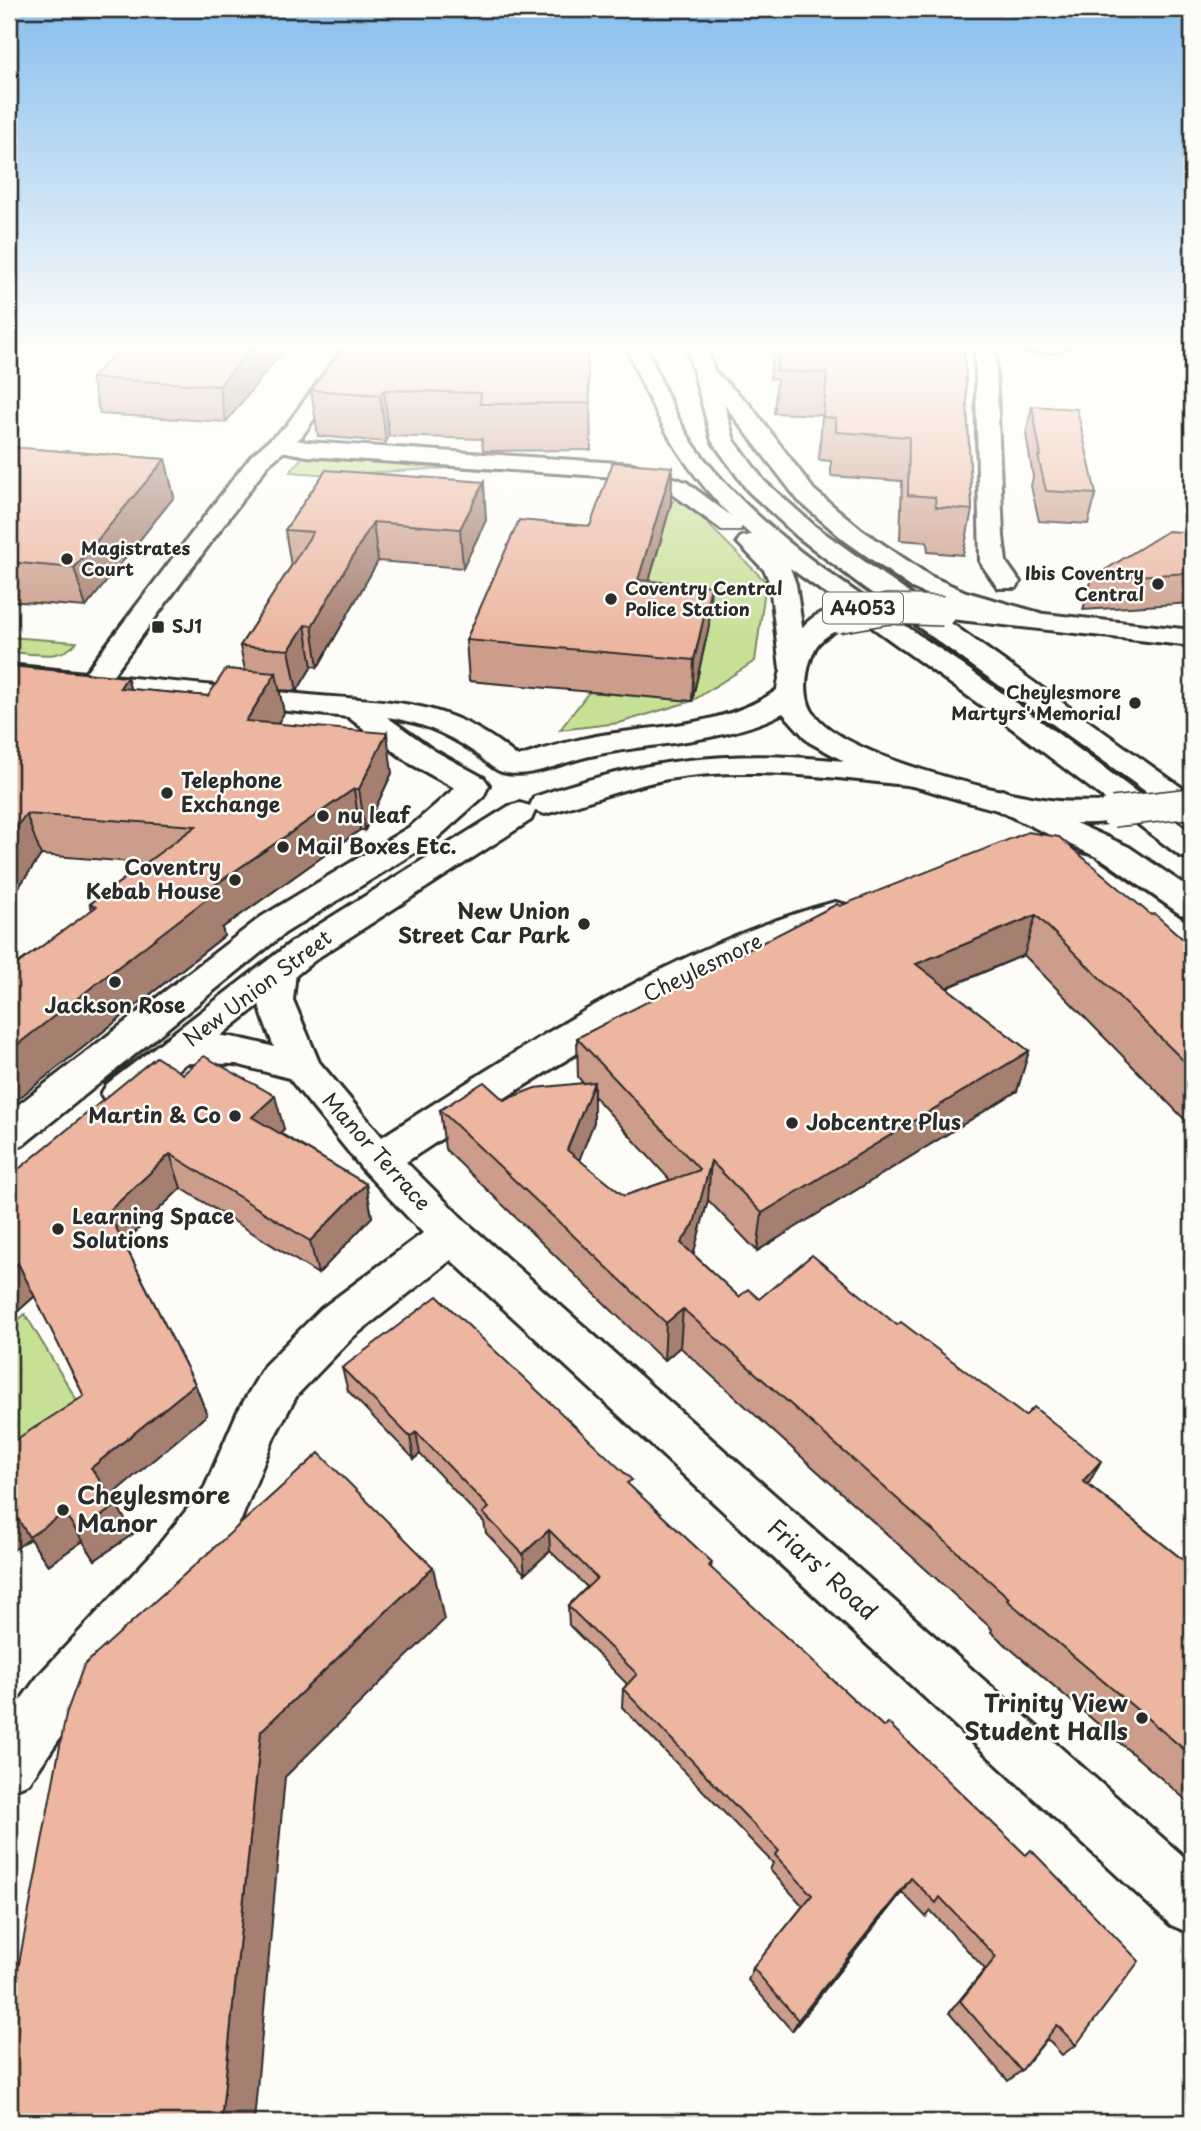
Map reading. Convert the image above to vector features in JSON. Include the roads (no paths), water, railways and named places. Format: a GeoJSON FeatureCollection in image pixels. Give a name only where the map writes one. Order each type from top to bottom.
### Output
{"type":"FeatureCollection","features":[{"type":"Feature","properties":{"kind":"main road","name":"A4053"},"geometry":{"type":"LineString","coordinates":[[682,442],[691,457],[742,512],[815,574],[989,697],[1192,849]]}},
{"type":"Feature","properties":{"kind":"main road","name":"A4053"},"geometry":{"type":"LineString","coordinates":[[724,442],[756,486],[807,532],[1192,810]]}},
{"type":"Feature","properties":{"kind":"main road"},"geometry":{"type":"LineString","coordinates":[[766,442],[806,495],[853,535],[921,582],[957,598],[1030,620]]}},
{"type":"Feature","properties":{"kind":"main road"},"geometry":{"type":"LineString","coordinates":[[989,442],[993,562],[1007,582]]}},
{"type":"Feature","properties":{"kind":"main road"},"geometry":{"type":"LineString","coordinates":[[93,682],[242,483],[278,444],[307,449],[609,467],[661,479],[678,487],[731,525]]}},
{"type":"Feature","properties":{"kind":"main road"},"geometry":{"type":"LineString","coordinates":[[609,467],[652,449],[777,568],[787,596],[786,624],[792,681],[801,718],[816,733],[837,747],[905,776],[1002,800],[1075,813],[1113,812],[1192,803]]}},
{"type":"Feature","properties":{"kind":"main road"},"geometry":{"type":"LineString","coordinates":[[516,765],[577,749],[733,721],[765,710],[792,681],[799,648],[807,636],[837,618],[888,609],[943,611],[1159,632],[1192,638]]}},
{"type":"Feature","properties":{"kind":"main road"},"geometry":{"type":"LineString","coordinates":[[1159,632],[1192,625]]}},
{"type":"Feature","properties":{"kind":"main road"},"geometry":{"type":"LineString","coordinates":[[9,674],[357,709],[385,708],[426,717],[488,746],[516,765],[540,770],[553,781],[553,793],[532,808],[486,808],[477,802],[472,787],[422,757],[357,709]]}},
{"type":"Feature","properties":{"kind":"main road","name":"New Union Street"},"geometry":{"type":"LineString","coordinates":[[9,1134],[241,949],[281,920],[423,833],[486,771],[516,765]]}},
{"type":"Feature","properties":{"kind":"main road","name":"New Union Street"},"geometry":{"type":"LineString","coordinates":[[94,1115],[306,949],[532,808],[594,787],[709,765],[785,765],[905,776]]}},
{"type":"Feature","properties":{"kind":"main road"},"geometry":{"type":"LineString","coordinates":[[1002,800],[1118,854],[1192,905]]}},
{"type":"Feature","properties":{"kind":"main road"},"geometry":{"type":"LineString","coordinates":[[1050,855],[1106,879],[1192,943]]}},
{"type":"Feature","properties":{"kind":"main road","name":"Cheylesmore"},"geometry":{"type":"LineString","coordinates":[[378,1160],[510,1075],[698,966],[760,939],[864,903]]}},
{"type":"Feature","properties":{"kind":"main road","name":"Manor Terrace"},"geometry":{"type":"LineString","coordinates":[[278,972],[275,1000],[302,1068],[378,1160],[452,1235]]}},
{"type":"Feature","properties":{"kind":"main road"},"geometry":{"type":"LineString","coordinates":[[178,1048],[236,1050],[302,1068]]}},
{"type":"Feature","properties":{"kind":"main road"},"geometry":{"type":"LineString","coordinates":[[9,1763],[58,1694],[159,1585],[223,1503],[254,1429],[281,1380],[337,1323],[452,1235]]}},
{"type":"Feature","properties":{"kind":"main road","name":"Friars' Road"},"geometry":{"type":"LineString","coordinates":[[452,1235],[1192,1904]]}},
{"type":"Feature","properties":{"kind":"place","name":"Magistrates Court"},"geometry":{"type":"Point","coordinates":[67,559]}},
{"type":"Feature","properties":{"kind":"place","name":"Ibis Coventry Central"},"geometry":{"type":"Point","coordinates":[1158,584]}},
{"type":"Feature","properties":{"kind":"place","name":"Coventry Central Police Station"},"geometry":{"type":"Point","coordinates":[611,599]}},
{"type":"Feature","properties":{"kind":"place","name":"SJ1"},"geometry":{"type":"Point","coordinates":[158,627]}},
{"type":"Feature","properties":{"kind":"place","name":"Cheylesmore Martyrs' Memorial"},"geometry":{"type":"Point","coordinates":[1135,703]}},
{"type":"Feature","properties":{"kind":"place","name":"Telephone Exchange"},"geometry":{"type":"Point","coordinates":[167,793]}},
{"type":"Feature","properties":{"kind":"place","name":"nu leaf"},"geometry":{"type":"Point","coordinates":[323,816]}},
{"type":"Feature","properties":{"kind":"place","name":"Mail Boxes Etc."},"geometry":{"type":"Point","coordinates":[283,847]}},
{"type":"Feature","properties":{"kind":"place","name":"Coventry Kebab House"},"geometry":{"type":"Point","coordinates":[235,880]}},
{"type":"Feature","properties":{"kind":"place","name":"New Union Street Car Park"},"geometry":{"type":"Point","coordinates":[584,924]}},
{"type":"Feature","properties":{"kind":"place","name":"Jackson Rose"},"geometry":{"type":"Point","coordinates":[115,982]}},
{"type":"Feature","properties":{"kind":"place","name":"Martin & Co"},"geometry":{"type":"Point","coordinates":[235,1116]}},
{"type":"Feature","properties":{"kind":"place","name":"Jobcentre Plus"},"geometry":{"type":"Point","coordinates":[792,1123]}},
{"type":"Feature","properties":{"kind":"place","name":"Learning Space Solutions"},"geometry":{"type":"Point","coordinates":[58,1229]}},
{"type":"Feature","properties":{"kind":"place","name":"Cheylesmore Manor"},"geometry":{"type":"Point","coordinates":[63,1510]}},
{"type":"Feature","properties":{"kind":"place","name":"Trinity View Student Halls"},"geometry":{"type":"Point","coordinates":[1142,1718]}}]}
